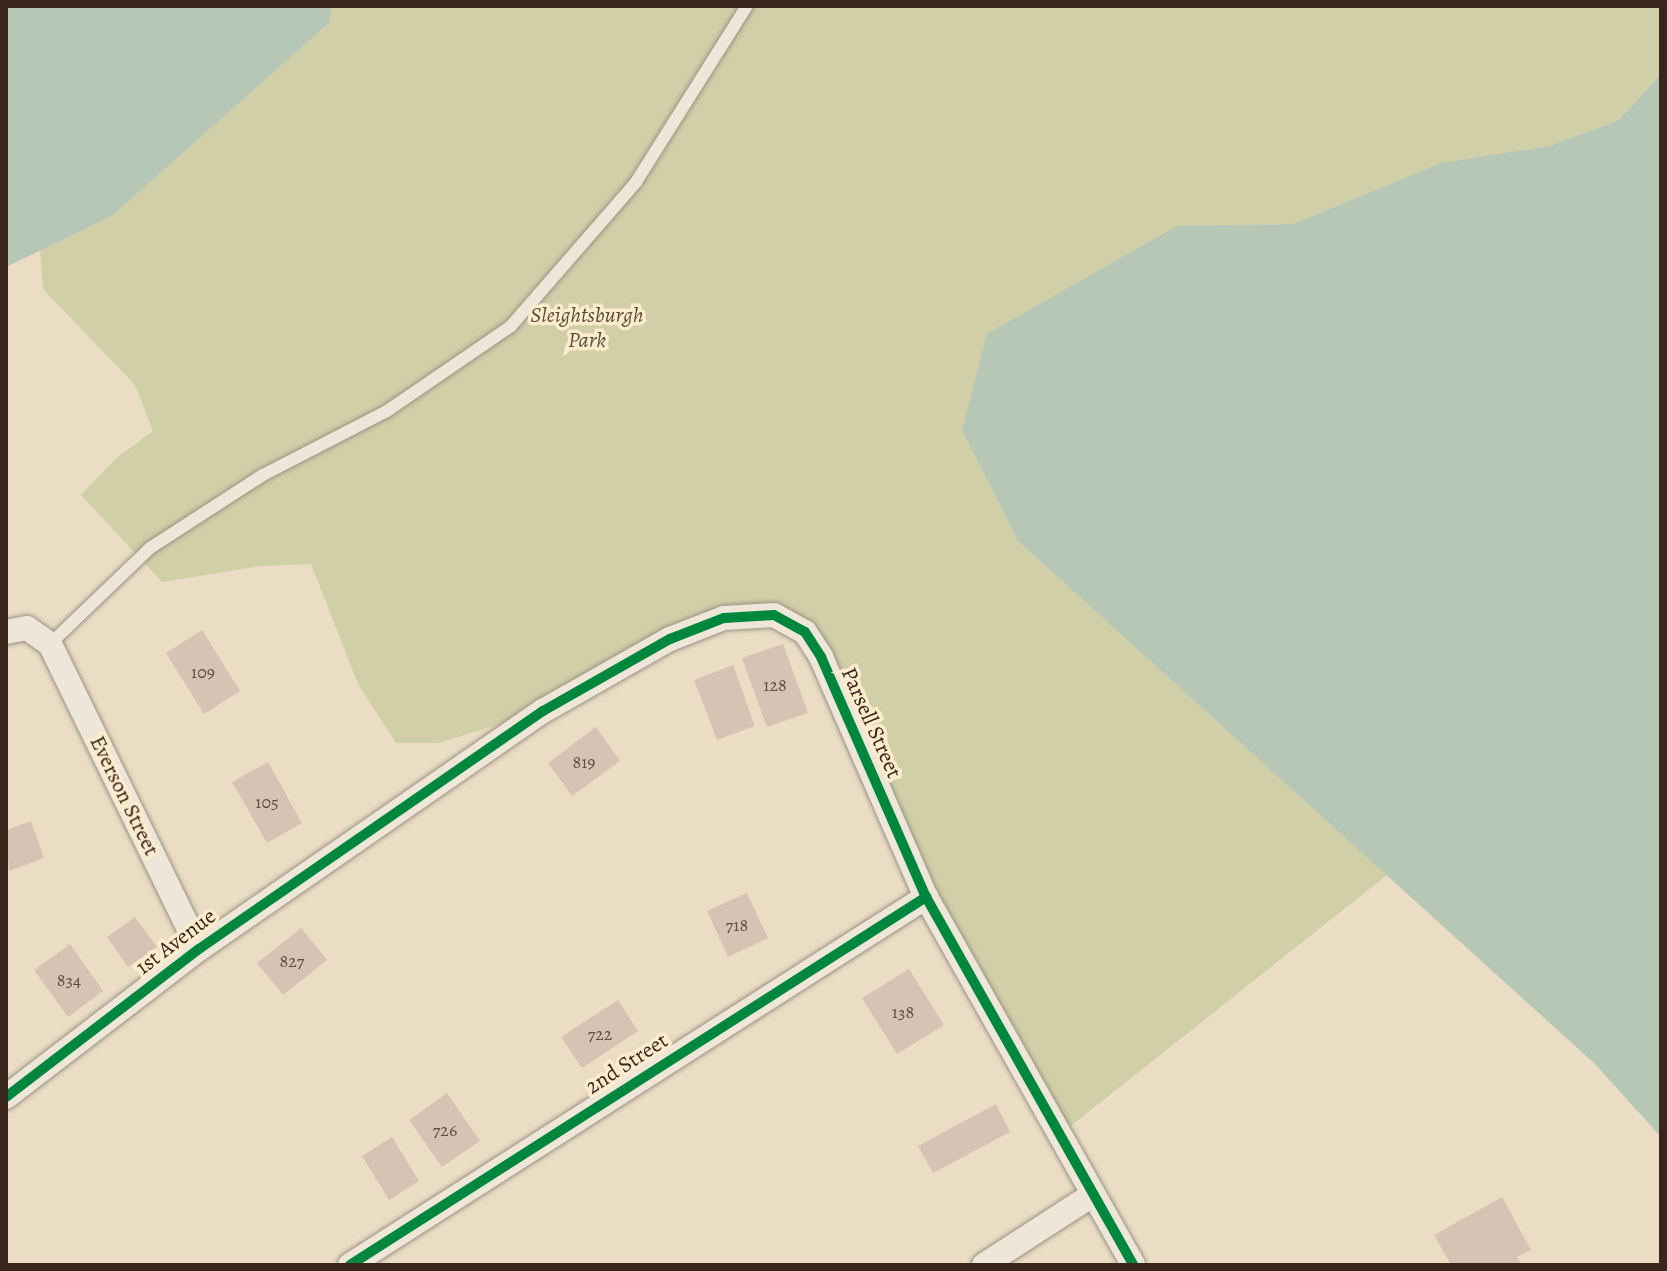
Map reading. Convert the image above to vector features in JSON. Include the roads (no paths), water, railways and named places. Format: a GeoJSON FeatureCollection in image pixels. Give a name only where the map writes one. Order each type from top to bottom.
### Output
{"type":"FeatureCollection","features":[{"type":"Feature","properties":{"kind":"street","name":"Parsell Street"},"geometry":{"type":"LineString","coordinates":[[375,824],[543,711],[670,639],[724,618],[774,615],[805,632],[821,657],[926,897],[1133,1265]]}},
{"type":"Feature","properties":{"kind":"street"},"geometry":{"type":"LineString","coordinates":[[6,632],[27,628],[50,644]]}},
{"type":"Feature","properties":{"kind":"street","name":"Everson Street"},"geometry":{"type":"LineString","coordinates":[[50,644],[199,949]]}},
{"type":"Feature","properties":{"kind":"street","name":"1st Avenue"},"geometry":{"type":"LineString","coordinates":[[6,1097],[199,949],[375,824]]}},
{"type":"Feature","properties":{"kind":"street","name":"2nd Street"},"geometry":{"type":"LineString","coordinates":[[350,1265],[926,897]]}},
{"type":"Feature","properties":{"kind":"street"},"geometry":{"type":"LineString","coordinates":[[984,1265],[1092,1195]]}},
{"type":"Feature","properties":{"kind":"lane"},"geometry":{"type":"LineString","coordinates":[[50,644],[150,548],[263,475],[387,411],[511,326],[636,182],[747,6]]}},
{"type":"Feature","properties":{"kind":"park label","name":"Sleightsburgh Park"},"geometry":{"type":"Point","coordinates":[587,328]}}]}
